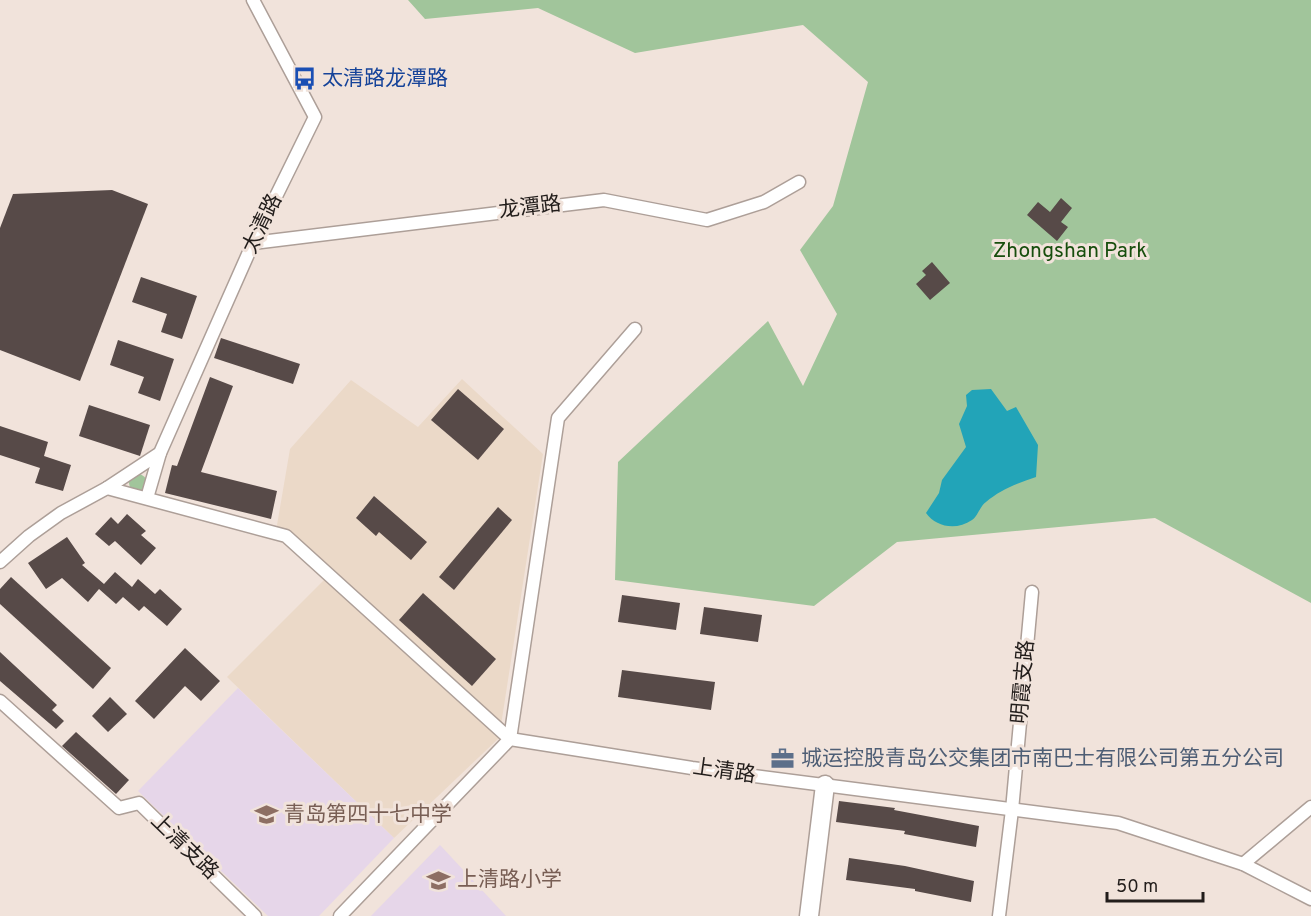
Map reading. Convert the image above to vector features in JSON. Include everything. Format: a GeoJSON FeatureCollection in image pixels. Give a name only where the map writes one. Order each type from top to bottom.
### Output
{"type":"FeatureCollection","features":[{"type":"Feature","properties":{"kind":"street","name":"太清路"},"geometry":{"type":"LineString","coordinates":[[147,498],[160,453],[254,243],[315,117],[253,0]]}},
{"type":"Feature","properties":{"kind":"street","name":"龙潭路"},"geometry":{"type":"LineString","coordinates":[[254,243],[604,200],[707,220],[764,202],[799,182]]}},
{"type":"Feature","properties":{"kind":"street"},"geometry":{"type":"LineString","coordinates":[[340,916],[510,739],[558,418],[635,329]]}},
{"type":"Feature","properties":{"kind":"street"},"geometry":{"type":"LineString","coordinates":[[0,562],[61,513],[107,488],[160,453]]}},
{"type":"Feature","properties":{"kind":"street"},"geometry":{"type":"LineString","coordinates":[[107,488],[286,536],[510,739]]}},
{"type":"Feature","properties":{"kind":"street","name":"明霞支路"},"geometry":{"type":"LineString","coordinates":[[999,916],[1012,810],[1032,592]]}},
{"type":"Feature","properties":{"kind":"street","name":"上清支路"},"geometry":{"type":"LineString","coordinates":[[0,701],[119,808],[139,803],[255,916]]}},
{"type":"Feature","properties":{"kind":"street","name":"上清路"},"geometry":{"type":"LineString","coordinates":[[510,739],[692,768],[1118,823],[1243,864],[1311,899]]}},
{"type":"Feature","properties":{"kind":"street"},"geometry":{"type":"LineString","coordinates":[[808,916],[825,785]]}},
{"type":"Feature","properties":{"kind":"street"},"geometry":{"type":"LineString","coordinates":[[1243,864],[1311,807]]}},
{"type":"Feature","properties":{"kind":"shaded area"},"geometry":{"type":"Polygon","coordinates":[[[462,379],[543,454],[499,738],[394,838],[227,677],[327,577],[276,531],[290,449],[351,380],[418,427],[462,379]]]}},
{"type":"Feature","properties":{"kind":"shaded area","name":"青岛第四十七中学"},"geometry":{"type":"Polygon","coordinates":[[[238,688],[394,838],[319,916],[268,916],[138,791],[238,688]]]}},
{"type":"Feature","properties":{"kind":"shaded area","name":"上清路小学"},"geometry":{"type":"Polygon","coordinates":[[[440,845],[506,916],[371,916],[440,845]]]}},
{"type":"Feature","properties":{"kind":"green space","name":"Zhongshan Park"},"geometry":{"type":"Polygon","coordinates":[[[408,0],[1311,0],[1311,603],[1155,518],[897,542],[814,606],[615,580],[618,462],[768,321],[803,386],[837,314],[800,250],[833,206],[868,82],[803,25],[635,53],[538,8],[425,19],[408,0]]]}},
{"type":"Feature","properties":{"kind":"green space"},"geometry":{"type":"Polygon","coordinates":[[[138,474],[144,477],[147,483],[144,489],[138,492],[132,489],[129,483],[132,477],[138,474]]]}},
{"type":"Feature","properties":{"kind":"water"},"geometry":{"type":"Polygon","coordinates":[[[991,389],[1007,411],[1016,407],[1038,445],[1036,477],[997,494],[984,504],[974,518],[966,523],[959,526],[947,526],[935,522],[926,513],[939,493],[942,480],[966,447],[959,424],[967,406],[966,395],[972,390],[991,389]]]}},
{"type":"Feature","properties":{"kind":"building"},"geometry":{"type":"Polygon","coordinates":[[[112,190],[148,204],[80,381],[0,350],[0,228],[13,194],[112,190]]]}},
{"type":"Feature","properties":{"kind":"building"},"geometry":{"type":"Polygon","coordinates":[[[1061,198],[1072,208],[1061,222],[1068,227],[1057,241],[1027,215],[1038,202],[1050,212],[1061,198]]]}},
{"type":"Feature","properties":{"kind":"building"},"geometry":{"type":"Polygon","coordinates":[[[932,262],[950,283],[930,300],[916,284],[926,275],[922,271],[932,262]]]}},
{"type":"Feature","properties":{"kind":"building"},"geometry":{"type":"Polygon","coordinates":[[[141,277],[197,296],[182,339],[161,332],[167,314],[132,302],[141,277]]]}},
{"type":"Feature","properties":{"kind":"building"},"geometry":{"type":"Polygon","coordinates":[[[221,338],[300,364],[293,384],[214,358],[221,338]]]}},
{"type":"Feature","properties":{"kind":"building"},"geometry":{"type":"Polygon","coordinates":[[[118,340],[174,359],[160,401],[138,393],[144,377],[110,365],[118,340]]]}},
{"type":"Feature","properties":{"kind":"building"},"geometry":{"type":"Polygon","coordinates":[[[210,377],[233,386],[201,472],[277,491],[271,519],[165,493],[172,465],[177,466],[210,377]]]}},
{"type":"Feature","properties":{"kind":"building"},"geometry":{"type":"Polygon","coordinates":[[[458,389],[504,429],[478,460],[431,420],[458,389]]]}},
{"type":"Feature","properties":{"kind":"building"},"geometry":{"type":"Polygon","coordinates":[[[89,405],[150,425],[140,456],[79,436],[89,405]]]}},
{"type":"Feature","properties":{"kind":"building"},"geometry":{"type":"Polygon","coordinates":[[[0,426],[48,442],[44,456],[71,465],[63,491],[35,483],[40,468],[0,455],[0,426]]]}},
{"type":"Feature","properties":{"kind":"building"},"geometry":{"type":"Polygon","coordinates":[[[374,496],[427,542],[411,560],[379,532],[376,536],[356,518],[374,496]]]}},
{"type":"Feature","properties":{"kind":"building"},"geometry":{"type":"Polygon","coordinates":[[[498,507],[512,520],[454,590],[439,577],[498,507]]]}},
{"type":"Feature","properties":{"kind":"building"},"geometry":{"type":"Polygon","coordinates":[[[127,514],[146,531],[141,535],[156,548],[141,565],[115,541],[109,546],[95,534],[111,517],[118,524],[127,514]]]}},
{"type":"Feature","properties":{"kind":"building"},"geometry":{"type":"Polygon","coordinates":[[[67,537],[85,563],[82,565],[104,584],[115,572],[132,587],[138,579],[155,594],[160,589],[182,609],[167,626],[144,606],[139,611],[123,597],[116,604],[99,589],[88,602],[62,578],[46,589],[28,563],[67,537]]]}},
{"type":"Feature","properties":{"kind":"building"},"geometry":{"type":"Polygon","coordinates":[[[11,577],[111,668],[93,689],[0,604],[0,589],[11,577]]]}},
{"type":"Feature","properties":{"kind":"building"},"geometry":{"type":"Polygon","coordinates":[[[423,593],[496,659],[472,686],[399,620],[423,593]]]}},
{"type":"Feature","properties":{"kind":"building"},"geometry":{"type":"Polygon","coordinates":[[[622,595],[680,603],[676,630],[618,622],[622,595]]]}},
{"type":"Feature","properties":{"kind":"building"},"geometry":{"type":"Polygon","coordinates":[[[704,607],[762,615],[758,642],[700,634],[704,607]]]}},
{"type":"Feature","properties":{"kind":"building"},"geometry":{"type":"Polygon","coordinates":[[[185,648],[220,681],[201,701],[185,686],[154,719],[135,701],[185,648]]]}},
{"type":"Feature","properties":{"kind":"building"},"geometry":{"type":"Polygon","coordinates":[[[0,652],[57,705],[52,710],[64,721],[56,729],[0,681],[0,652]]]}},
{"type":"Feature","properties":{"kind":"building"},"geometry":{"type":"Polygon","coordinates":[[[622,670],[715,682],[711,710],[618,697],[622,670]]]}},
{"type":"Feature","properties":{"kind":"building"},"geometry":{"type":"Polygon","coordinates":[[[110,697],[127,714],[108,732],[92,716],[110,697]]]}},
{"type":"Feature","properties":{"kind":"building"},"geometry":{"type":"Polygon","coordinates":[[[76,732],[129,780],[116,794],[62,746],[76,732]]]}},
{"type":"Feature","properties":{"kind":"building"},"geometry":{"type":"Polygon","coordinates":[[[839,801],[895,808],[894,810],[979,826],[976,847],[904,834],[905,831],[836,822],[839,801]]]}},
{"type":"Feature","properties":{"kind":"building"},"geometry":{"type":"Polygon","coordinates":[[[849,858],[905,866],[974,881],[971,902],[915,891],[915,889],[846,880],[849,858]]]}},
{"type":"Feature","properties":{"kind":"place","name":"太清路龙潭路"},"geometry":{"type":"Point","coordinates":[304,79]}},
{"type":"Feature","properties":{"kind":"place","name":"城运控股青岛公交集团市南巴士有限公司第五分公司"},"geometry":{"type":"Point","coordinates":[783,759]}},
{"type":"Feature","properties":{"kind":"place","name":"青岛第四十七中学"},"geometry":{"type":"Point","coordinates":[266,815]}},
{"type":"Feature","properties":{"kind":"place","name":"上清路小学"},"geometry":{"type":"Point","coordinates":[439,880]}}]}
